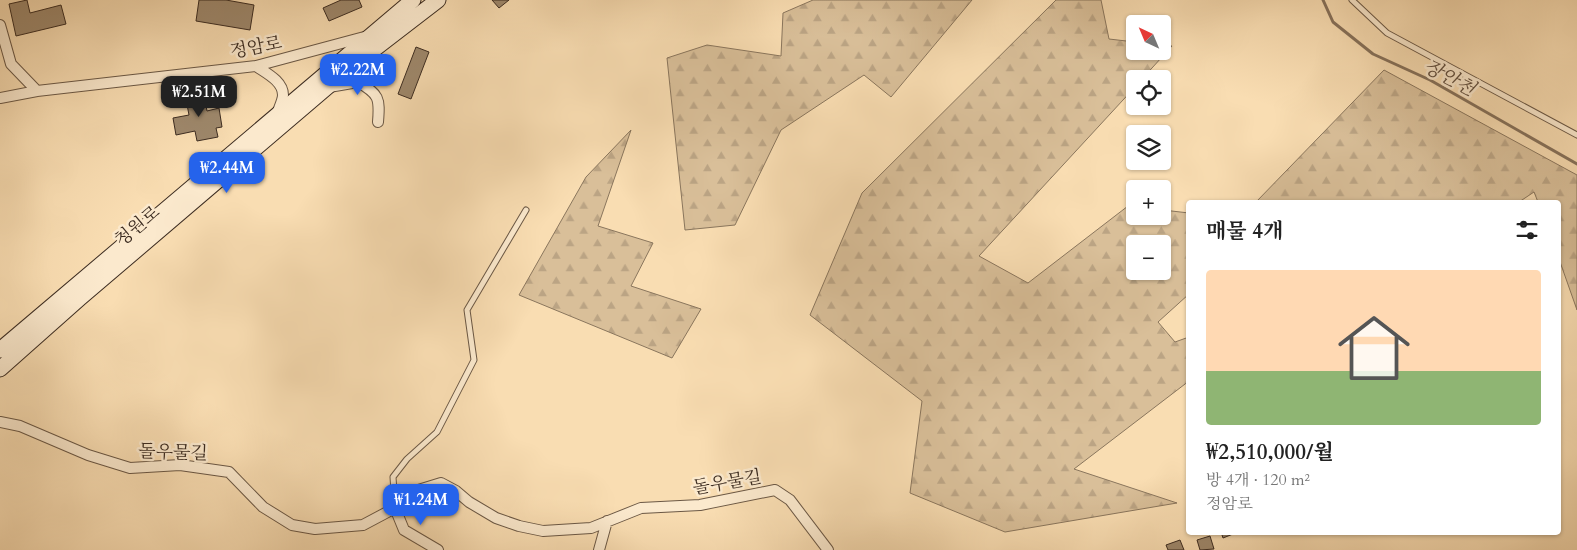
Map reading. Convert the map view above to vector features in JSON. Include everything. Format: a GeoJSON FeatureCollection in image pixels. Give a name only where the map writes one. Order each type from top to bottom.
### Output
{"type":"FeatureCollection","features":[{"type":"Feature","properties":{"kind":"main road","name":"청원로"},"geometry":{"type":"LineString","coordinates":[[0,350],[413,0]]}},
{"type":"Feature","properties":{"kind":"main road","name":"청원로"},"geometry":{"type":"LineString","coordinates":[[0,369],[80,298],[328,87],[438,0]]}},
{"type":"Feature","properties":{"kind":"street"},"geometry":{"type":"LineString","coordinates":[[0,25],[11,64],[37,91]]}},
{"type":"Feature","properties":{"kind":"street","name":"정암로"},"geometry":{"type":"LineString","coordinates":[[0,98],[37,91],[256,66],[374,34],[397,33]]}},
{"type":"Feature","properties":{"kind":"street"},"geometry":{"type":"LineString","coordinates":[[256,66],[281,86],[283,96],[276,116]]}},
{"type":"Feature","properties":{"kind":"street"},"geometry":{"type":"LineString","coordinates":[[328,87],[358,82],[372,90],[380,104],[378,122]]}},
{"type":"Feature","properties":{"kind":"street","name":"돌우물길"},"geometry":{"type":"LineString","coordinates":[[0,422],[20,426],[88,454],[130,468],[180,465],[229,472],[263,507],[292,525],[315,529],[364,525],[395,508],[415,491],[441,484],[456,491],[468,502],[496,518],[519,526],[543,531],[591,528],[641,508],[700,505],[776,490],[790,500],[828,550]]}},
{"type":"Feature","properties":{"kind":"street"},"geometry":{"type":"LineString","coordinates":[[395,508],[404,530],[438,550]]}},
{"type":"Feature","properties":{"kind":"street"},"geometry":{"type":"LineString","coordinates":[[599,550],[607,520]]}},
{"type":"Feature","properties":{"kind":"lane"},"geometry":{"type":"LineString","coordinates":[[1352,0],[1387,33],[1577,135]]}},
{"type":"Feature","properties":{"kind":"lane"},"geometry":{"type":"LineString","coordinates":[[395,508],[393,477],[407,459],[437,432],[474,360],[468,310],[526,210]]}},
{"type":"Feature","properties":{"kind":"green space"},"geometry":{"type":"Polygon","coordinates":[[[813,0],[972,0],[891,97],[864,75],[781,130],[735,225],[685,230],[667,58],[707,45],[781,56],[783,13],[813,0]]]}},
{"type":"Feature","properties":{"kind":"green space"},"geometry":{"type":"Polygon","coordinates":[[[1056,0],[1101,0],[1109,39],[1126,41],[1126,60],[1159,60],[1150,70],[1126,70],[1126,97],[979,256],[1028,283],[1126,208],[1126,225],[1171,225],[1171,211],[1186,213],[1186,297],[1158,322],[1175,342],[1186,338],[1186,383],[1074,469],[1177,503],[1005,532],[910,493],[922,401],[810,315],[862,193],[1056,0]]]}},
{"type":"Feature","properties":{"kind":"green space"},"geometry":{"type":"Polygon","coordinates":[[[1384,70],[1577,175],[1577,310],[1561,265],[1561,200],[1537,200],[1534,192],[1522,200],[1258,200],[1384,70]]]}},
{"type":"Feature","properties":{"kind":"green space"},"geometry":{"type":"Polygon","coordinates":[[[631,130],[598,226],[653,243],[631,286],[701,309],[672,358],[519,295],[586,177],[631,130]]]}},
{"type":"Feature","properties":{"kind":"building"},"geometry":{"type":"Polygon","coordinates":[[[27,0],[30,13],[61,5],[66,24],[16,36],[9,4],[27,0]]]}},
{"type":"Feature","properties":{"kind":"building"},"geometry":{"type":"Polygon","coordinates":[[[199,0],[226,0],[254,5],[250,30],[196,21],[199,0]]]}},
{"type":"Feature","properties":{"kind":"building"},"geometry":{"type":"Polygon","coordinates":[[[341,0],[359,0],[362,7],[329,21],[323,8],[341,0]]]}},
{"type":"Feature","properties":{"kind":"building"},"geometry":{"type":"Polygon","coordinates":[[[492,0],[509,0],[499,8],[492,0]]]}},
{"type":"Feature","properties":{"kind":"building"},"geometry":{"type":"Polygon","coordinates":[[[416,47],[429,52],[411,99],[398,94],[416,47]]]}},
{"type":"Feature","properties":{"kind":"building"},"geometry":{"type":"Polygon","coordinates":[[[203,90],[207,111],[219,108],[222,127],[216,128],[218,137],[197,141],[195,131],[176,135],[173,118],[189,115],[185,94],[203,90]]]}},
{"type":"Feature","properties":{"kind":"building"},"geometry":{"type":"Polygon","coordinates":[[[1210,536],[1214,549],[1200,550],[1197,540],[1210,536]]]}},
{"type":"Feature","properties":{"kind":"building"},"geometry":{"type":"Polygon","coordinates":[[[1180,540],[1184,550],[1168,550],[1166,545],[1180,540]]]}},
{"type":"Feature","properties":{"kind":"waterway","name":"장안천"},"geometry":{"type":"LineString","coordinates":[[1323,0],[1333,22],[1373,54],[1430,80],[1577,164]]}}]}
